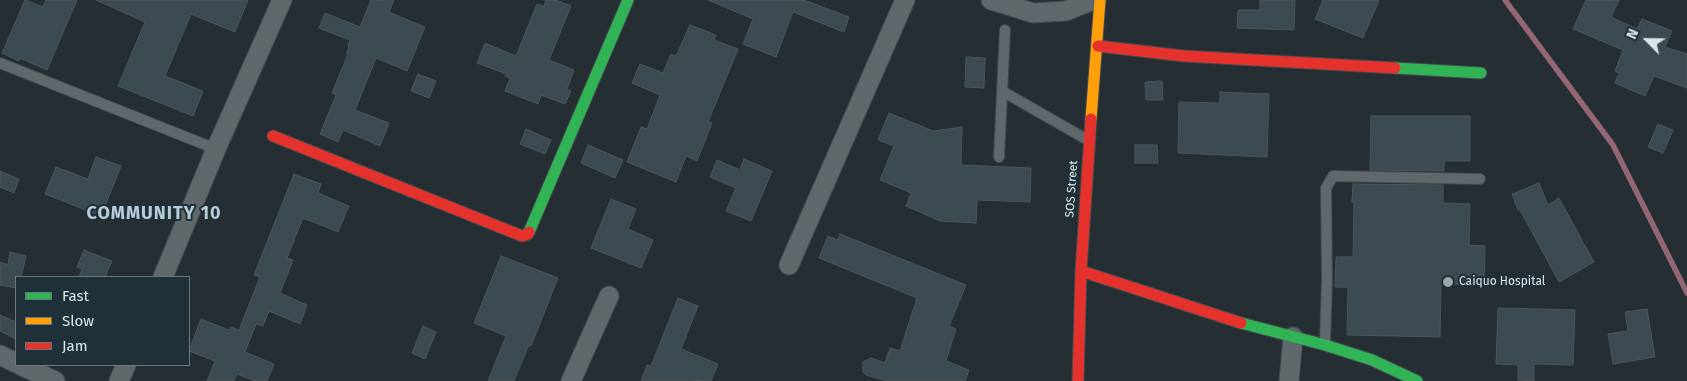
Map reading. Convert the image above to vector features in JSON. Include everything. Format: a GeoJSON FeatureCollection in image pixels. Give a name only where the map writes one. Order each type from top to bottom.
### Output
{"type":"FeatureCollection","features":[{"type":"Feature","properties":{"kind":"street"},"geometry":{"type":"LineString","coordinates":[[163,276],[216,148],[282,0]]}},
{"type":"Feature","properties":{"kind":"street"},"geometry":{"type":"LineString","coordinates":[[273,136],[522,236],[528,234],[628,0]]}},
{"type":"Feature","properties":{"kind":"street"},"geometry":{"type":"LineString","coordinates":[[790,265],[905,0]]}},
{"type":"Feature","properties":{"kind":"street"},"geometry":{"type":"LineString","coordinates":[[991,0],[1033,13],[1066,11],[1093,0]]}},
{"type":"Feature","properties":{"kind":"street","name":"SOS Street"},"geometry":{"type":"LineString","coordinates":[[1078,381],[1081,271],[1100,0]]}},
{"type":"Feature","properties":{"kind":"street"},"geometry":{"type":"LineString","coordinates":[[1098,46],[1184,56],[1481,73]]}},
{"type":"Feature","properties":{"kind":"street"},"geometry":{"type":"LineString","coordinates":[[1081,271],[1257,328],[1325,345],[1372,360],[1417,381]]}},
{"type":"Feature","properties":{"kind":"street"},"geometry":{"type":"LineString","coordinates":[[571,381],[609,296]]}},
{"type":"Feature","properties":{"kind":"street"},"geometry":{"type":"LineString","coordinates":[[1289,381],[1292,337]]}},
{"type":"Feature","properties":{"kind":"street"},"geometry":{"type":"LineString","coordinates":[[0,356],[15,363]]}},
{"type":"Feature","properties":{"kind":"street"},"geometry":{"type":"LineString","coordinates":[[22,366],[55,381]]}},
{"type":"Feature","properties":{"kind":"street"},"geometry":{"type":"LineString","coordinates":[[119,381],[126,366]]}},
{"type":"Feature","properties":{"kind":"lane"},"geometry":{"type":"LineString","coordinates":[[999,157],[1005,30]]}},
{"type":"Feature","properties":{"kind":"lane"},"geometry":{"type":"LineString","coordinates":[[0,63],[216,148]]}},
{"type":"Feature","properties":{"kind":"lane"},"geometry":{"type":"LineString","coordinates":[[1002,92],[1089,141]]}},
{"type":"Feature","properties":{"kind":"lane"},"geometry":{"type":"LineString","coordinates":[[1325,345],[1328,278],[1326,188],[1333,176],[1480,179]]}},
{"type":"Feature","properties":{"kind":"building"},"geometry":{"type":"Polygon","coordinates":[[[25,0],[43,7],[46,0],[77,0],[47,70],[20,58],[19,61],[2,53],[25,0]]]}},
{"type":"Feature","properties":{"kind":"building"},"geometry":{"type":"Polygon","coordinates":[[[96,0],[248,0],[235,32],[191,14],[165,76],[203,91],[193,116],[118,86],[145,22],[96,0]]]}},
{"type":"Feature","properties":{"kind":"building"},"geometry":{"type":"Polygon","coordinates":[[[371,0],[394,0],[389,12],[425,27],[407,71],[376,58],[355,110],[389,123],[380,146],[343,130],[338,142],[320,134],[336,95],[332,93],[348,54],[350,40],[319,28],[325,13],[360,27],[371,0]]]}},
{"type":"Feature","properties":{"kind":"building"},"geometry":{"type":"Polygon","coordinates":[[[546,0],[556,0],[571,6],[549,60],[574,70],[567,89],[571,91],[565,104],[541,95],[538,104],[505,91],[510,78],[505,76],[506,74],[477,63],[485,43],[516,56],[537,4],[544,6],[546,0]]]}},
{"type":"Feature","properties":{"kind":"building"},"geometry":{"type":"Polygon","coordinates":[[[708,0],[804,0],[849,17],[844,32],[793,12],[776,57],[743,44],[753,19],[708,0]]]}},
{"type":"Feature","properties":{"kind":"building"},"geometry":{"type":"Polygon","coordinates":[[[1260,0],[1295,0],[1294,30],[1237,28],[1238,10],[1260,10],[1260,0]]]}},
{"type":"Feature","properties":{"kind":"building"},"geometry":{"type":"Polygon","coordinates":[[[1323,0],[1379,0],[1363,38],[1315,19],[1323,0]]]}},
{"type":"Feature","properties":{"kind":"building"},"geometry":{"type":"Polygon","coordinates":[[[1586,0],[1619,0],[1611,17],[1637,29],[1642,19],[1672,31],[1665,47],[1687,54],[1687,88],[1654,76],[1645,96],[1615,83],[1619,73],[1615,71],[1623,50],[1573,29],[1586,0]]]}},
{"type":"Feature","properties":{"kind":"building"},"geometry":{"type":"Polygon","coordinates":[[[690,25],[716,35],[714,40],[738,49],[708,122],[712,123],[697,161],[686,156],[676,182],[627,162],[641,127],[647,129],[660,95],[632,83],[640,64],[663,73],[671,54],[676,56],[690,25]]]}},
{"type":"Feature","properties":{"kind":"building"},"geometry":{"type":"Polygon","coordinates":[[[966,57],[985,58],[984,88],[965,87],[966,57]]]}},
{"type":"Feature","properties":{"kind":"building"},"geometry":{"type":"Polygon","coordinates":[[[418,74],[436,81],[429,98],[411,91],[418,74]]]}},
{"type":"Feature","properties":{"kind":"building"},"geometry":{"type":"Polygon","coordinates":[[[1162,81],[1163,100],[1146,100],[1145,82],[1162,81]]]}},
{"type":"Feature","properties":{"kind":"building"},"geometry":{"type":"Polygon","coordinates":[[[1220,92],[1269,94],[1267,157],[1178,153],[1179,102],[1220,103],[1220,92]]]}},
{"type":"Feature","properties":{"kind":"building"},"geometry":{"type":"Polygon","coordinates":[[[889,113],[933,131],[962,127],[961,165],[1031,168],[1030,202],[977,200],[976,223],[940,221],[906,206],[911,193],[880,180],[894,146],[878,140],[889,113]]]}},
{"type":"Feature","properties":{"kind":"building"},"geometry":{"type":"Polygon","coordinates":[[[1371,116],[1470,116],[1470,161],[1444,161],[1444,171],[1370,170],[1371,116]]]}},
{"type":"Feature","properties":{"kind":"building"},"geometry":{"type":"Polygon","coordinates":[[[1658,124],[1673,130],[1663,153],[1648,147],[1658,124]]]}},
{"type":"Feature","properties":{"kind":"building"},"geometry":{"type":"Polygon","coordinates":[[[526,129],[551,140],[545,154],[520,144],[526,129]]]}},
{"type":"Feature","properties":{"kind":"building"},"geometry":{"type":"Polygon","coordinates":[[[588,145],[623,160],[615,178],[581,163],[588,145]]]}},
{"type":"Feature","properties":{"kind":"building"},"geometry":{"type":"Polygon","coordinates":[[[1135,145],[1157,145],[1158,163],[1135,163],[1135,145]]]}},
{"type":"Feature","properties":{"kind":"building"},"geometry":{"type":"Polygon","coordinates":[[[96,157],[121,166],[101,216],[45,194],[56,167],[88,179],[96,157]]]}},
{"type":"Feature","properties":{"kind":"building"},"geometry":{"type":"Polygon","coordinates":[[[744,159],[772,171],[751,221],[726,211],[736,188],[710,177],[717,160],[740,170],[744,159]]]}},
{"type":"Feature","properties":{"kind":"building"},"geometry":{"type":"Polygon","coordinates":[[[0,171],[19,179],[14,193],[0,187],[0,171]]]}},
{"type":"Feature","properties":{"kind":"building"},"geometry":{"type":"Polygon","coordinates":[[[294,174],[321,184],[318,193],[349,206],[338,232],[303,218],[287,258],[293,260],[280,293],[307,305],[300,324],[269,311],[263,326],[256,324],[245,352],[274,364],[267,381],[255,381],[237,374],[234,381],[207,381],[215,361],[190,351],[201,319],[229,330],[231,327],[239,330],[260,277],[254,275],[294,174]]]}},
{"type":"Feature","properties":{"kind":"building"},"geometry":{"type":"Polygon","coordinates":[[[1539,183],[1548,205],[1559,198],[1594,262],[1559,282],[1520,210],[1518,210],[1512,194],[1539,183]]]}},
{"type":"Feature","properties":{"kind":"building"},"geometry":{"type":"Polygon","coordinates":[[[1353,184],[1443,185],[1443,203],[1470,204],[1469,245],[1485,246],[1484,285],[1441,284],[1440,337],[1347,335],[1348,287],[1335,287],[1336,257],[1353,257],[1353,184]]]}},
{"type":"Feature","properties":{"kind":"building"},"geometry":{"type":"Polygon","coordinates":[[[611,199],[636,209],[628,229],[653,240],[641,268],[591,248],[611,199]]]}},
{"type":"Feature","properties":{"kind":"building"},"geometry":{"type":"Polygon","coordinates":[[[840,234],[966,285],[949,326],[956,329],[946,361],[969,370],[965,381],[887,381],[866,375],[863,372],[863,362],[871,358],[885,363],[890,348],[900,351],[917,298],[819,258],[828,236],[838,240],[840,234]]]}},
{"type":"Feature","properties":{"kind":"building"},"geometry":{"type":"Polygon","coordinates":[[[84,250],[112,261],[105,276],[79,276],[82,269],[77,267],[84,250]]]}},
{"type":"Feature","properties":{"kind":"building"},"geometry":{"type":"Polygon","coordinates":[[[10,252],[26,256],[21,276],[15,276],[15,288],[0,285],[0,262],[8,265],[10,252]]]}},
{"type":"Feature","properties":{"kind":"building"},"geometry":{"type":"Polygon","coordinates":[[[501,256],[558,278],[531,346],[529,345],[514,381],[488,381],[506,336],[474,323],[501,256]]]}},
{"type":"Feature","properties":{"kind":"building"},"geometry":{"type":"Polygon","coordinates":[[[678,298],[698,306],[681,349],[718,364],[711,381],[641,381],[647,365],[651,366],[678,298]]]}},
{"type":"Feature","properties":{"kind":"building"},"geometry":{"type":"Polygon","coordinates":[[[1498,308],[1575,310],[1573,365],[1534,364],[1534,381],[1518,380],[1518,365],[1496,364],[1498,308]]]}},
{"type":"Feature","properties":{"kind":"building"},"geometry":{"type":"Polygon","coordinates":[[[1647,309],[1655,357],[1613,364],[1608,334],[1628,331],[1625,312],[1647,309]]]}},
{"type":"Feature","properties":{"kind":"building"},"geometry":{"type":"Polygon","coordinates":[[[0,315],[15,322],[15,338],[0,331],[0,315]]]}},
{"type":"Feature","properties":{"kind":"building"},"geometry":{"type":"Polygon","coordinates":[[[423,326],[436,332],[425,359],[412,353],[423,326]]]}},
{"type":"Feature","properties":{"kind":"waterway"},"geometry":{"type":"LineString","coordinates":[[1505,0],[1613,145],[1687,293]]}},
{"type":"Feature","properties":{"kind":"traffic: fast"},"geometry":{"type":"LineString","coordinates":[[529,232],[628,0]]}},
{"type":"Feature","properties":{"kind":"traffic: fast"},"geometry":{"type":"LineString","coordinates":[[1395,68],[1481,73]]}},
{"type":"Feature","properties":{"kind":"traffic: fast"},"geometry":{"type":"LineString","coordinates":[[1241,323],[1325,345],[1372,360],[1417,381]]}},
{"type":"Feature","properties":{"kind":"traffic: slow"},"geometry":{"type":"LineString","coordinates":[[1091,119],[1100,0]]}},
{"type":"Feature","properties":{"kind":"traffic: jam"},"geometry":{"type":"LineString","coordinates":[[1098,46],[1184,56],[1395,68]]}},
{"type":"Feature","properties":{"kind":"traffic: jam"},"geometry":{"type":"LineString","coordinates":[[1078,381],[1081,271],[1091,119]]}},
{"type":"Feature","properties":{"kind":"traffic: jam"},"geometry":{"type":"LineString","coordinates":[[273,136],[522,236],[529,232]]}},
{"type":"Feature","properties":{"kind":"traffic: jam"},"geometry":{"type":"LineString","coordinates":[[1081,271],[1241,323]]}},
{"type":"Feature","properties":{"kind":"place","name":"Caiquo Hospital"},"geometry":{"type":"Point","coordinates":[1448,282]}},
{"type":"Feature","properties":{"kind":"district","name":"COMMUNITY 10"},"geometry":{"type":"Point","coordinates":[154,214]}}]}
